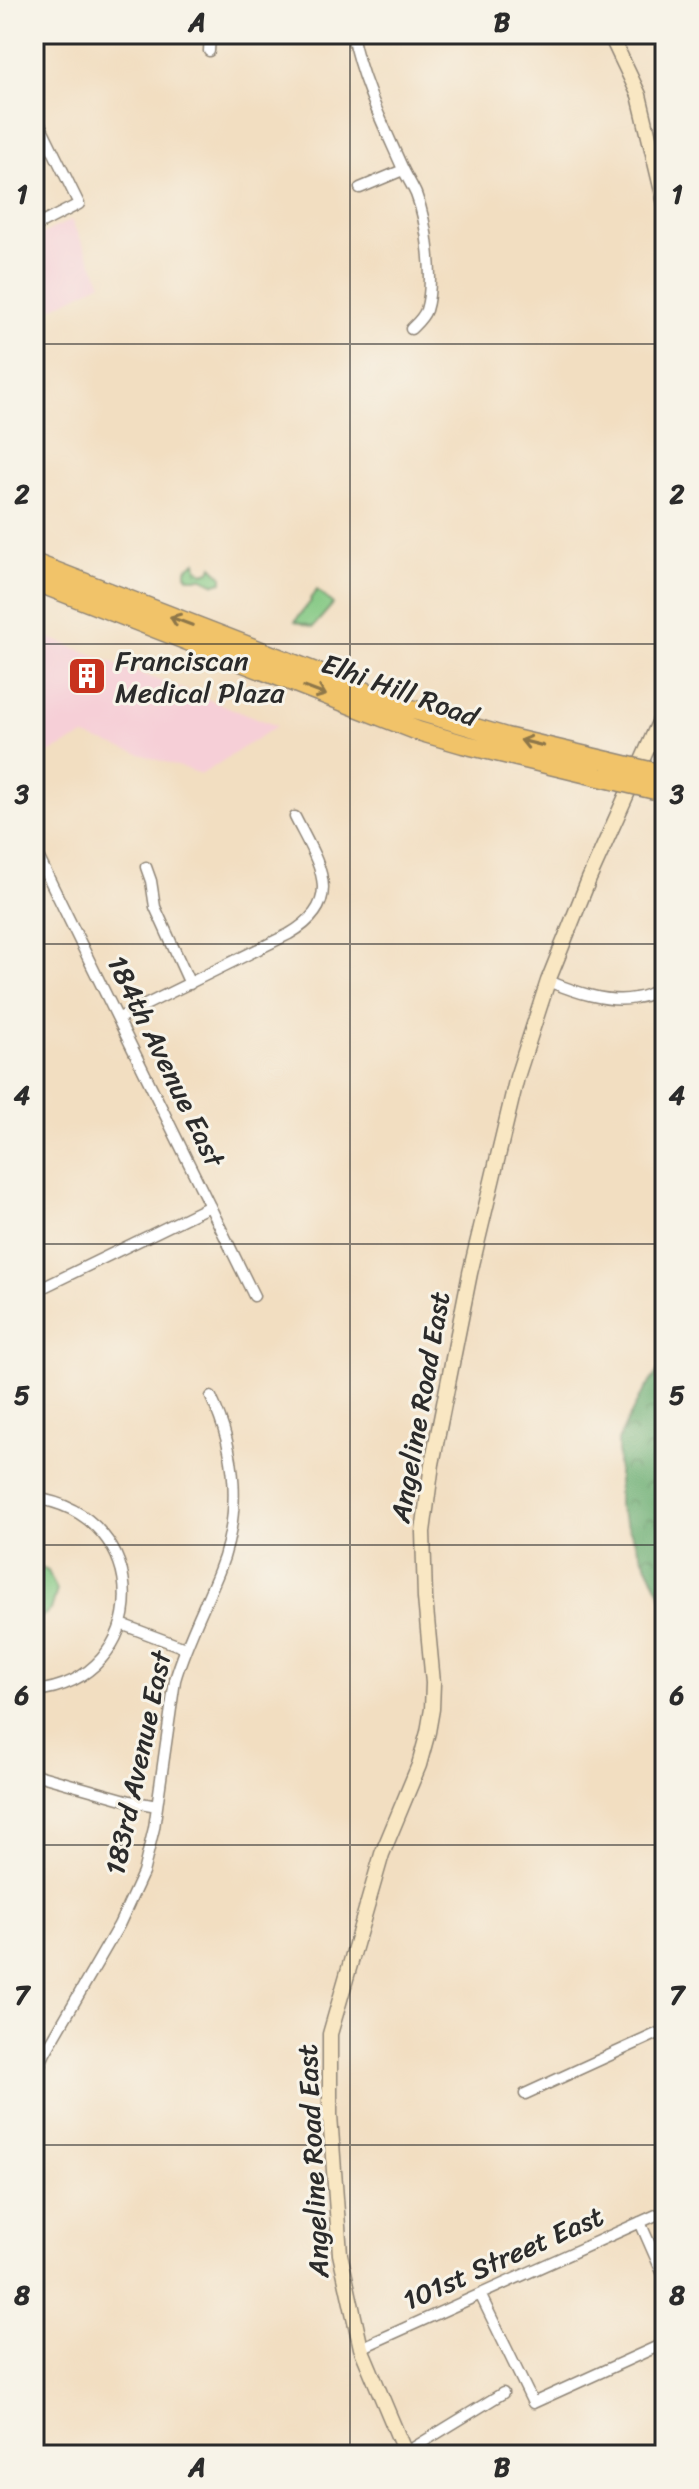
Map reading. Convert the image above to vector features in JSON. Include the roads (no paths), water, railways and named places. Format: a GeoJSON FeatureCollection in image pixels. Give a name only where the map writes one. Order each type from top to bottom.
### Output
{"type":"FeatureCollection","features":[{"type":"Feature","properties":{"kind":"highway","name":"Elhi Hill Road"},"geometry":{"type":"LineString","coordinates":[[34,563],[411,709],[604,769]]}},
{"type":"Feature","properties":{"kind":"highway","name":"Elhi Hill Road"},"geometry":{"type":"LineString","coordinates":[[34,581],[418,731],[463,744],[604,769],[662,783]]}},
{"type":"Feature","properties":{"kind":"street"},"geometry":{"type":"LineString","coordinates":[[209,51],[210,34]]}},
{"type":"Feature","properties":{"kind":"street"},"geometry":{"type":"LineString","coordinates":[[352,34],[369,90],[421,211],[428,261],[426,308],[423,317],[411,329]]}},
{"type":"Feature","properties":{"kind":"street"},"geometry":{"type":"LineString","coordinates":[[610,34],[639,95],[665,204]]}},
{"type":"Feature","properties":{"kind":"street"},"geometry":{"type":"LineString","coordinates":[[34,112],[79,204],[34,227]]}},
{"type":"Feature","properties":{"kind":"street"},"geometry":{"type":"LineString","coordinates":[[360,188],[403,170]]}},
{"type":"Feature","properties":{"kind":"street","name":"Angeline Road East"},"geometry":{"type":"LineString","coordinates":[[406,2454],[361,2348],[347,2294],[340,2254],[330,2115],[330,2034],[382,1854],[419,1765],[428,1732],[432,1709],[432,1667],[423,1532],[432,1464],[470,1273],[517,1077],[548,981],[589,879],[665,709]]}},
{"type":"Feature","properties":{"kind":"street"},"geometry":{"type":"LineString","coordinates":[[119,1018],[289,934],[315,914],[323,897],[324,879],[295,817]]}},
{"type":"Feature","properties":{"kind":"street","name":"184th Avenue East"},"geometry":{"type":"LineString","coordinates":[[34,848],[254,1296]]}},
{"type":"Feature","properties":{"kind":"street"},"geometry":{"type":"LineString","coordinates":[[146,867],[155,907],[190,984]]}},
{"type":"Feature","properties":{"kind":"street"},"geometry":{"type":"LineString","coordinates":[[548,981],[621,999],[641,997],[665,986]]}},
{"type":"Feature","properties":{"kind":"street"},"geometry":{"type":"LineString","coordinates":[[34,1289],[44,1287],[210,1206]]}},
{"type":"Feature","properties":{"kind":"street","name":"183rd Avenue East"},"geometry":{"type":"LineString","coordinates":[[34,2078],[131,1901],[150,1849],[172,1693],[185,1648],[219,1570],[234,1505],[230,1454],[211,1397]]}},
{"type":"Feature","properties":{"kind":"street"},"geometry":{"type":"LineString","coordinates":[[34,1498],[51,1500],[77,1511],[107,1538],[124,1578],[125,1595],[121,1624],[107,1651],[86,1672],[60,1686],[34,1691]]}},
{"type":"Feature","properties":{"kind":"street"},"geometry":{"type":"LineString","coordinates":[[121,1624],[185,1648]]}},
{"type":"Feature","properties":{"kind":"street"},"geometry":{"type":"LineString","coordinates":[[34,1774],[157,1806]]}},
{"type":"Feature","properties":{"kind":"street"},"geometry":{"type":"LineString","coordinates":[[525,2094],[665,2030]]}},
{"type":"Feature","properties":{"kind":"street","name":"101st Street East"},"geometry":{"type":"LineString","coordinates":[[361,2348],[665,2211]]}},
{"type":"Feature","properties":{"kind":"street"},"geometry":{"type":"LineString","coordinates":[[640,2222],[665,2279]]}},
{"type":"Feature","properties":{"kind":"street"},"geometry":{"type":"LineString","coordinates":[[481,2296],[533,2403],[665,2343]]}},
{"type":"Feature","properties":{"kind":"street"},"geometry":{"type":"LineString","coordinates":[[406,2454],[503,2393]]}},
{"type":"Feature","properties":{"kind":"place","name":"Franciscan Medical Plaza"},"geometry":{"type":"Point","coordinates":[87,676]}}]}
